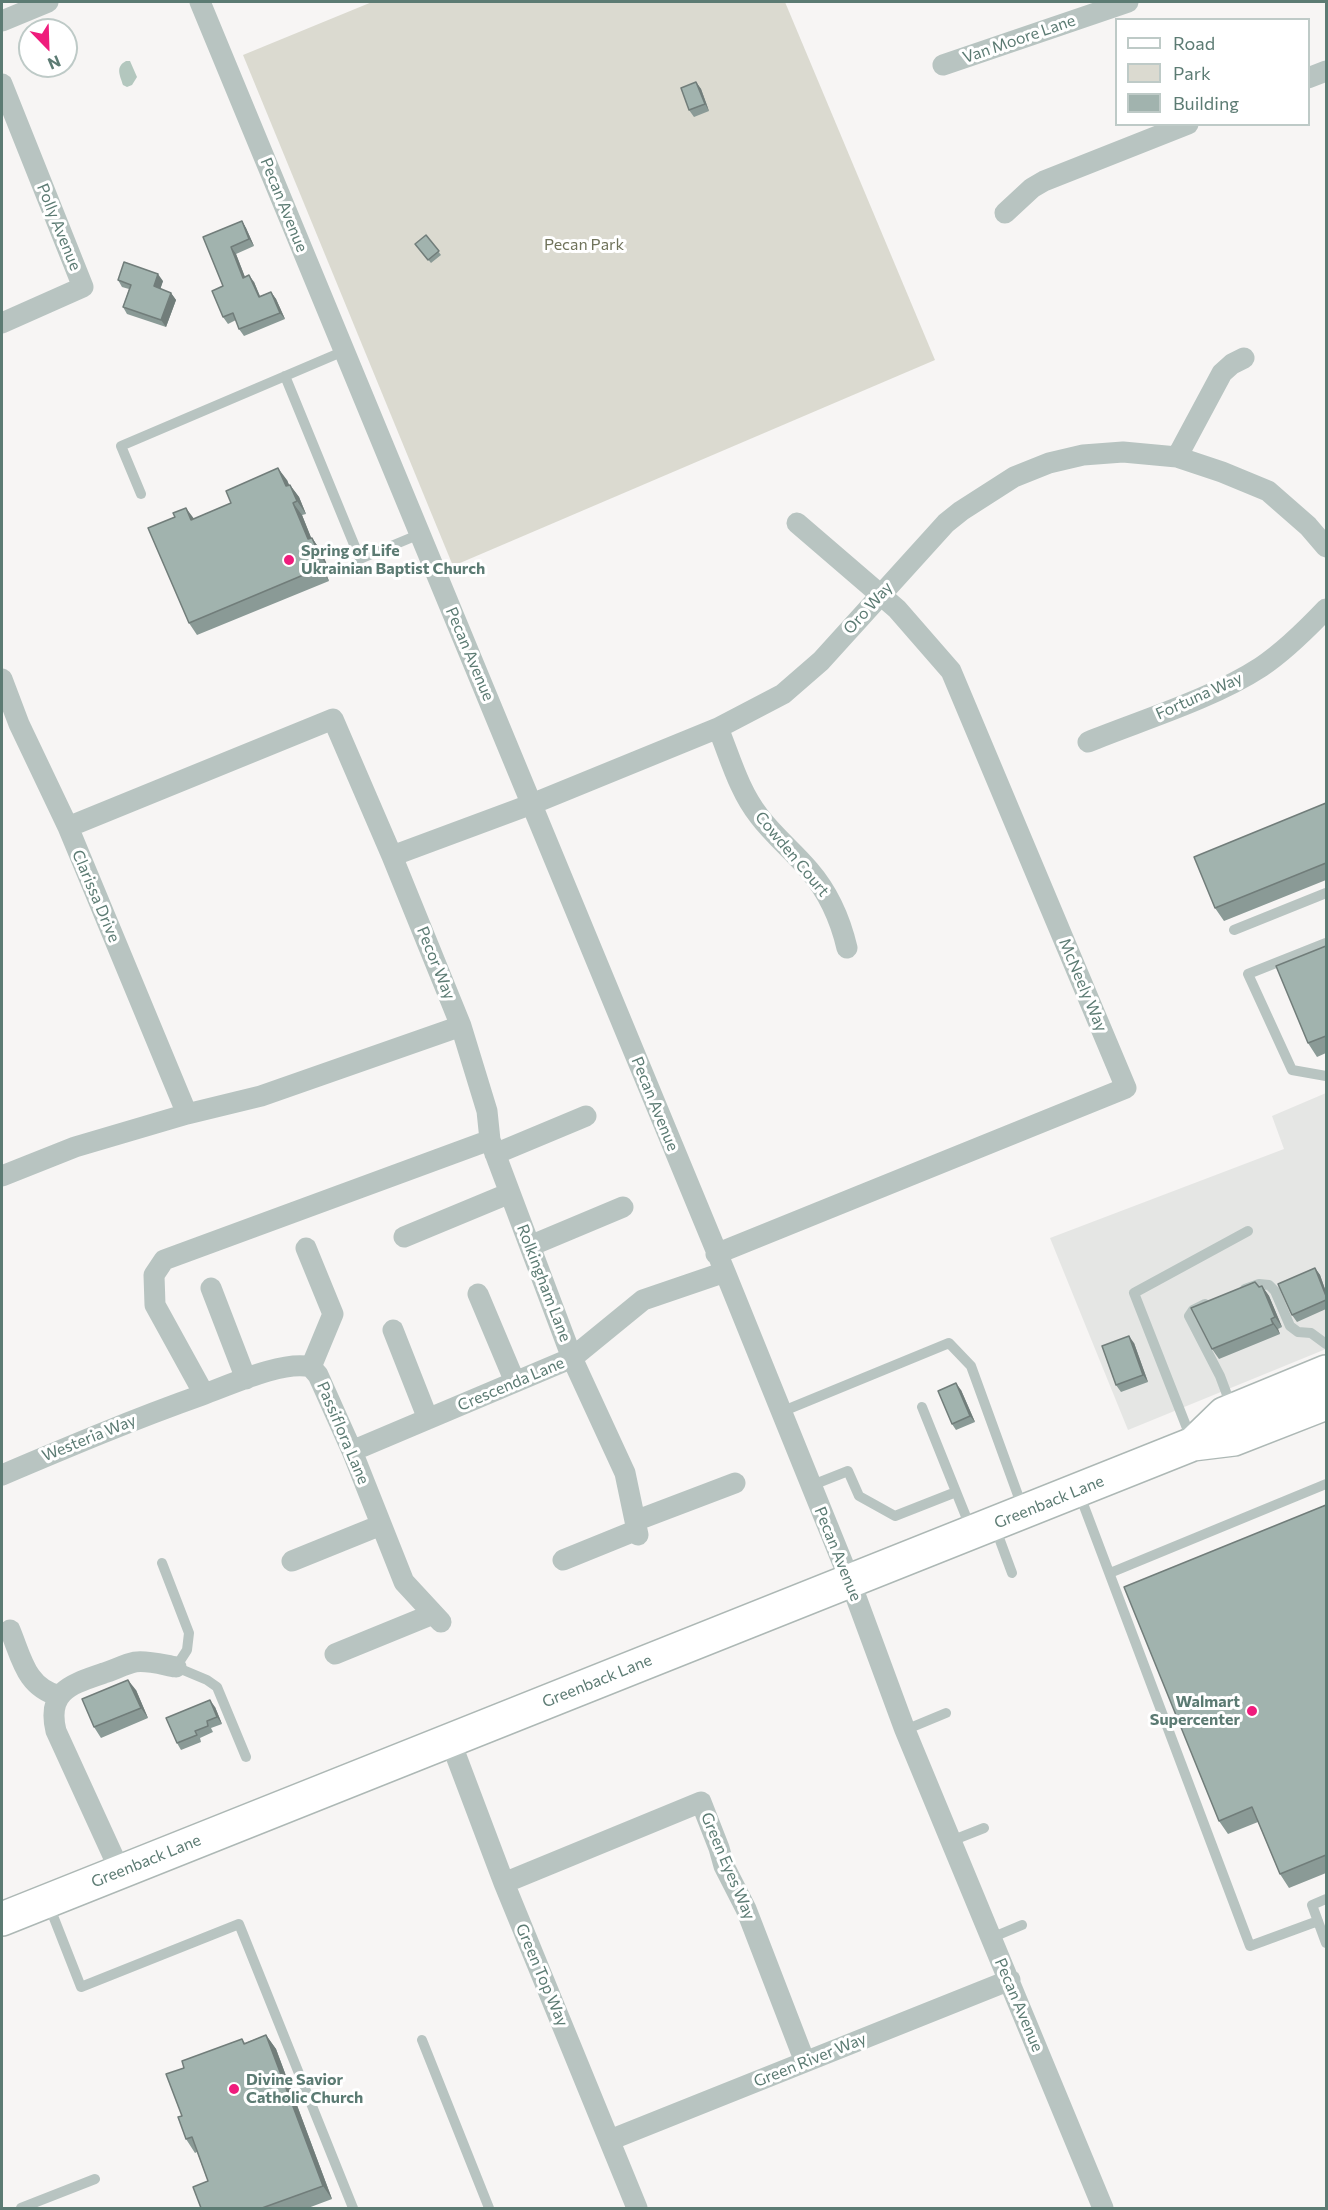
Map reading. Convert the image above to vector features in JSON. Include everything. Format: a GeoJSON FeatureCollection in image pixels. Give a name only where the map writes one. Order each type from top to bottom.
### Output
{"type":"FeatureCollection","features":[{"type":"Feature","properties":{"kind":"main road","name":"Greenback Lane"},"geometry":{"type":"LineString","coordinates":[[1238,1423],[1326,1372]]}},
{"type":"Feature","properties":{"kind":"main road"},"geometry":{"type":"LineString","coordinates":[[1282,1420],[1288,1404],[1326,1386]]}},
{"type":"Feature","properties":{"kind":"main road","name":"Greenback Lane"},"geometry":{"type":"LineString","coordinates":[[2,1919],[1193,1444],[1224,1414],[1238,1423],[1282,1420],[1326,1403]]}},
{"type":"Feature","properties":{"kind":"street"},"geometry":{"type":"LineString","coordinates":[[2,21],[48,2]]}},
{"type":"Feature","properties":{"kind":"street","name":"Pecan Avenue"},"geometry":{"type":"LineString","coordinates":[[200,2],[781,1412],[850,1581],[905,1730],[1103,2208]]}},
{"type":"Feature","properties":{"kind":"street","name":"Van Moore Lane"},"geometry":{"type":"LineString","coordinates":[[943,65],[1128,2]]}},
{"type":"Feature","properties":{"kind":"street"},"geometry":{"type":"LineString","coordinates":[[1310,77],[1326,72]]}},
{"type":"Feature","properties":{"kind":"street","name":"Polly Avenue"},"geometry":{"type":"LineString","coordinates":[[2,84],[83,287],[2,323]]}},
{"type":"Feature","properties":{"kind":"street"},"geometry":{"type":"LineString","coordinates":[[1005,213],[1032,188],[1051,178],[1183,126]]}},
{"type":"Feature","properties":{"kind":"street"},"geometry":{"type":"LineString","coordinates":[[1177,457],[1221,373],[1244,358]]}},
{"type":"Feature","properties":{"kind":"street","name":"Oro Way"},"geometry":{"type":"LineString","coordinates":[[392,856],[532,804],[718,728],[783,694],[806,676],[946,523],[1014,477],[1049,463],[1083,454],[1124,452],[1177,457],[1268,491],[1308,526],[1326,547]]}},
{"type":"Feature","properties":{"kind":"street","name":"McNeely Way"},"geometry":{"type":"LineString","coordinates":[[720,1263],[1126,1088],[957,682],[944,660],[897,609],[797,523]]}},
{"type":"Feature","properties":{"kind":"street","name":"Fortuna Way"},"geometry":{"type":"LineString","coordinates":[[1088,742],[1219,690],[1260,668],[1293,642],[1326,609]]}},
{"type":"Feature","properties":{"kind":"street","name":"Clarissa Drive"},"geometry":{"type":"LineString","coordinates":[[2,679],[19,724],[68,827],[187,1114]]}},
{"type":"Feature","properties":{"kind":"street","name":"Pecor Way"},"geometry":{"type":"LineString","coordinates":[[68,827],[333,719],[461,1026]]}},
{"type":"Feature","properties":{"kind":"street","name":"Cowden Court"},"geometry":{"type":"LineString","coordinates":[[718,728],[744,792],[757,814],[781,843],[810,870],[828,897],[843,929],[847,948]]}},
{"type":"Feature","properties":{"kind":"street"},"geometry":{"type":"LineString","coordinates":[[2,1176],[75,1146],[187,1114],[261,1096],[461,1026]]}},
{"type":"Feature","properties":{"kind":"street","name":"Rolkingham Lane"},"geometry":{"type":"LineString","coordinates":[[461,1026],[487,1111],[492,1147],[572,1358],[625,1473],[637,1529]]}},
{"type":"Feature","properties":{"kind":"street"},"geometry":{"type":"LineString","coordinates":[[204,1394],[155,1305],[154,1275],[164,1260],[586,1116]]}},
{"type":"Feature","properties":{"kind":"street"},"geometry":{"type":"LineString","coordinates":[[404,1237],[510,1194]]}},
{"type":"Feature","properties":{"kind":"street"},"geometry":{"type":"LineString","coordinates":[[530,1246],[623,1207]]}},
{"type":"Feature","properties":{"kind":"street"},"geometry":{"type":"LineString","coordinates":[[306,1248],[333,1314],[311,1366]]}},
{"type":"Feature","properties":{"kind":"street","name":"Crescenda Lane"},"geometry":{"type":"LineString","coordinates":[[352,1451],[572,1358],[643,1299],[720,1263]]}},
{"type":"Feature","properties":{"kind":"street"},"geometry":{"type":"LineString","coordinates":[[211,1288],[246,1379]]}},
{"type":"Feature","properties":{"kind":"street"},"geometry":{"type":"LineString","coordinates":[[478,1294],[514,1382]]}},
{"type":"Feature","properties":{"kind":"street"},"geometry":{"type":"LineString","coordinates":[[393,1330],[428,1419]]}},
{"type":"Feature","properties":{"kind":"street","name":"Passiflora Lane"},"geometry":{"type":"LineString","coordinates":[[177,1402],[292,1365],[311,1366],[318,1375],[352,1451],[404,1582],[437,1618],[335,1654]]}},
{"type":"Feature","properties":{"kind":"street","name":"Westeria Way"},"geometry":{"type":"LineString","coordinates":[[2,1474],[177,1402]]}},
{"type":"Feature","properties":{"kind":"street"},"geometry":{"type":"LineString","coordinates":[[563,1560],[637,1529],[735,1483]]}},
{"type":"Feature","properties":{"kind":"street"},"geometry":{"type":"LineString","coordinates":[[292,1561],[381,1525]]}},
{"type":"Feature","properties":{"kind":"street"},"geometry":{"type":"LineString","coordinates":[[10,1630],[36,1684],[46,1692],[59,1696]]}},
{"type":"Feature","properties":{"kind":"street"},"geometry":{"type":"LineString","coordinates":[[120,1871],[56,1731],[53,1711],[59,1696],[72,1685],[136,1662],[176,1667]]}},
{"type":"Feature","properties":{"kind":"street","name":"Green Top Way"},"geometry":{"type":"LineString","coordinates":[[450,1740],[504,1883],[637,2208]]}},
{"type":"Feature","properties":{"kind":"street","name":"Green Eyes Way"},"geometry":{"type":"LineString","coordinates":[[504,1883],[700,1802],[724,1866],[746,1909],[805,2062]]}},
{"type":"Feature","properties":{"kind":"street","name":"Green River Way"},"geometry":{"type":"LineString","coordinates":[[610,2140],[1010,1980]]}},
{"type":"Feature","properties":{"kind":"lane"},"geometry":{"type":"LineString","coordinates":[[141,494],[121,446],[344,351]]}},
{"type":"Feature","properties":{"kind":"lane"},"geometry":{"type":"LineString","coordinates":[[285,376],[360,559],[420,534]]}},
{"type":"Feature","properties":{"kind":"lane"},"geometry":{"type":"LineString","coordinates":[[1234,930],[1326,893]]}},
{"type":"Feature","properties":{"kind":"lane"},"geometry":{"type":"LineString","coordinates":[[1326,943],[1248,974],[1292,1070],[1326,1076]]}},
{"type":"Feature","properties":{"kind":"lane"},"geometry":{"type":"LineString","coordinates":[[1193,1444],[1134,1293],[1248,1231]]}},
{"type":"Feature","properties":{"kind":"lane"},"geometry":{"type":"LineString","coordinates":[[1239,1291],[1259,1284],[1269,1285],[1275,1291],[1290,1326],[1298,1332],[1311,1333],[1326,1344]]}},
{"type":"Feature","properties":{"kind":"lane"},"geometry":{"type":"LineString","coordinates":[[1219,1299],[1193,1310],[1189,1316],[1220,1376],[1238,1423]]}},
{"type":"Feature","properties":{"kind":"lane"},"geometry":{"type":"LineString","coordinates":[[781,1412],[949,1343],[971,1365],[1024,1511]]}},
{"type":"Feature","properties":{"kind":"lane"},"geometry":{"type":"LineString","coordinates":[[922,1407],[956,1492],[1012,1573]]}},
{"type":"Feature","properties":{"kind":"lane"},"geometry":{"type":"LineString","coordinates":[[810,1486],[848,1471],[859,1496],[895,1516],[956,1492]]}},
{"type":"Feature","properties":{"kind":"lane"},"geometry":{"type":"LineString","coordinates":[[1110,1573],[1326,1484]]}},
{"type":"Feature","properties":{"kind":"lane"},"geometry":{"type":"LineString","coordinates":[[1078,1490],[1250,1946],[1318,1921]]}},
{"type":"Feature","properties":{"kind":"lane"},"geometry":{"type":"LineString","coordinates":[[162,1563],[189,1633],[187,1650],[176,1667],[207,1680],[217,1687],[246,1757]]}},
{"type":"Feature","properties":{"kind":"lane"},"geometry":{"type":"LineString","coordinates":[[905,1730],[946,1713]]}},
{"type":"Feature","properties":{"kind":"lane"},"geometry":{"type":"LineString","coordinates":[[951,1841],[984,1828]]}},
{"type":"Feature","properties":{"kind":"lane"},"geometry":{"type":"LineString","coordinates":[[1326,1899],[1312,1905],[1326,1943]]}},
{"type":"Feature","properties":{"kind":"lane"},"geometry":{"type":"LineString","coordinates":[[47,1901],[81,1987],[239,1924],[352,2208]]}},
{"type":"Feature","properties":{"kind":"lane"},"geometry":{"type":"LineString","coordinates":[[991,1938],[1022,1925]]}},
{"type":"Feature","properties":{"kind":"lane"},"geometry":{"type":"LineString","coordinates":[[422,2040],[489,2208]]}},
{"type":"Feature","properties":{"kind":"lane"},"geometry":{"type":"LineString","coordinates":[[21,2208],[95,2179]]}},
{"type":"Feature","properties":{"kind":"shaded area"},"geometry":{"type":"Polygon","coordinates":[[[130,61],[137,77],[132,85],[127,87],[123,85],[119,72],[120,66],[130,61]]]}},
{"type":"Feature","properties":{"kind":"shaded area"},"geometry":{"type":"Polygon","coordinates":[[[1326,1093],[1326,1349],[1128,1430],[1050,1238],[1284,1149],[1272,1116],[1326,1093]]]}},
{"type":"Feature","properties":{"kind":"green space","name":"Pecan Park"},"geometry":{"type":"Polygon","coordinates":[[[372,2],[785,2],[935,360],[453,566],[243,55],[372,2]]]}},
{"type":"Feature","properties":{"kind":"building"},"geometry":{"type":"Polygon","coordinates":[[[696,82],[705,104],[689,110],[681,88],[696,82]]]}},
{"type":"Feature","properties":{"kind":"building"},"geometry":{"type":"Polygon","coordinates":[[[242,221],[249,239],[231,247],[243,278],[249,275],[259,297],[271,292],[280,313],[239,329],[233,313],[223,317],[212,291],[223,286],[203,237],[242,221]]]}},
{"type":"Feature","properties":{"kind":"building"},"geometry":{"type":"Polygon","coordinates":[[[426,235],[439,251],[428,260],[415,244],[426,235]]]}},
{"type":"Feature","properties":{"kind":"building"},"geometry":{"type":"Polygon","coordinates":[[[124,262],[158,274],[154,286],[171,293],[161,320],[123,307],[131,285],[118,280],[124,262]]]}},
{"type":"Feature","properties":{"kind":"building"},"geometry":{"type":"Polygon","coordinates":[[[278,468],[286,486],[290,485],[297,501],[293,503],[308,539],[312,538],[319,554],[315,556],[320,568],[189,623],[148,528],[175,517],[173,513],[186,508],[191,520],[231,503],[226,491],[278,468]]]}},
{"type":"Feature","properties":{"kind":"building"},"geometry":{"type":"Polygon","coordinates":[[[1326,803],[1326,863],[1215,908],[1194,857],[1326,803]]]}},
{"type":"Feature","properties":{"kind":"building"},"geometry":{"type":"Polygon","coordinates":[[[1326,946],[1326,1036],[1308,1043],[1276,966],[1326,946]]]}},
{"type":"Feature","properties":{"kind":"building"},"geometry":{"type":"Polygon","coordinates":[[[1315,1268],[1326,1300],[1292,1315],[1278,1284],[1315,1268]]]}},
{"type":"Feature","properties":{"kind":"building"},"geometry":{"type":"Polygon","coordinates":[[[1255,1282],[1259,1287],[1262,1286],[1275,1317],[1271,1319],[1273,1324],[1212,1349],[1191,1308],[1255,1282]]]}},
{"type":"Feature","properties":{"kind":"building"},"geometry":{"type":"Polygon","coordinates":[[[1129,1336],[1143,1375],[1116,1385],[1102,1346],[1129,1336]]]}},
{"type":"Feature","properties":{"kind":"building"},"geometry":{"type":"Polygon","coordinates":[[[956,1383],[970,1416],[952,1424],[938,1391],[956,1383]]]}},
{"type":"Feature","properties":{"kind":"building","name":"Walmart Supercenter"},"geometry":{"type":"Polygon","coordinates":[[[1326,1505],[1326,1855],[1280,1874],[1252,1807],[1219,1821],[1124,1587],[1326,1505]]]}},
{"type":"Feature","properties":{"kind":"building"},"geometry":{"type":"Polygon","coordinates":[[[128,1680],[141,1708],[94,1727],[82,1699],[128,1680]]]}},
{"type":"Feature","properties":{"kind":"building"},"geometry":{"type":"Polygon","coordinates":[[[210,1700],[217,1717],[207,1721],[208,1726],[195,1731],[197,1735],[177,1743],[166,1718],[210,1700]]]}},
{"type":"Feature","properties":{"kind":"building"},"geometry":{"type":"Polygon","coordinates":[[[266,2035],[323,2186],[262,2208],[201,2208],[193,2187],[208,2181],[192,2137],[186,2139],[178,2117],[182,2116],[166,2074],[184,2068],[182,2061],[242,2039],[244,2044],[266,2035]]]}},
{"type":"Feature","properties":{"kind":"place","name":"Spring of Life Ukrainian Baptist Church"},"geometry":{"type":"Point","coordinates":[289,560]}},
{"type":"Feature","properties":{"kind":"place","name":"Walmart Supercenter"},"geometry":{"type":"Point","coordinates":[1252,1711]}},
{"type":"Feature","properties":{"kind":"place","name":"Divine Savior Catholic Church"},"geometry":{"type":"Point","coordinates":[234,2089]}}]}
